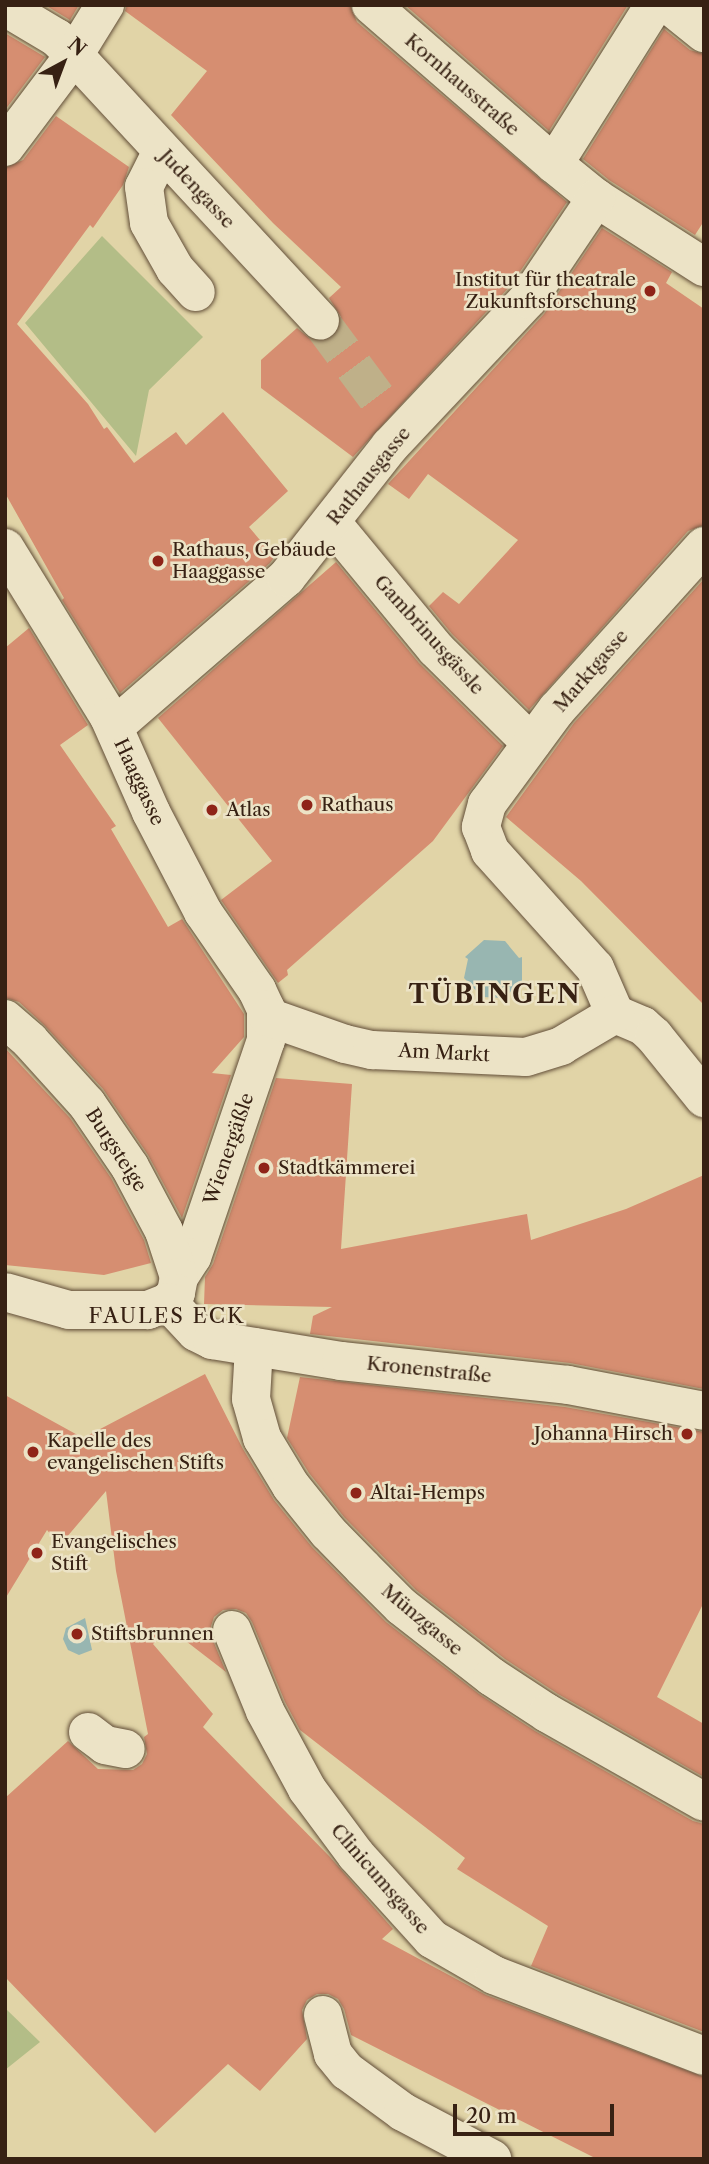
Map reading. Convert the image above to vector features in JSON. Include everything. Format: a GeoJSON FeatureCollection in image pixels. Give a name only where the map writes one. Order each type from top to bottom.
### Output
{"type":"FeatureCollection","features":[{"type":"Feature","properties":{"kind":"street"},"geometry":{"type":"LineString","coordinates":[[5,148],[74,55],[105,5]]}},
{"type":"Feature","properties":{"kind":"street","name":"Kornhausstraße"},"geometry":{"type":"LineString","coordinates":[[371,5],[596,198],[703,265]]}},
{"type":"Feature","properties":{"kind":"street","name":"Judengasse"},"geometry":{"type":"LineString","coordinates":[[5,7],[50,34],[74,55],[320,321]]}},
{"type":"Feature","properties":{"kind":"street"},"geometry":{"type":"LineString","coordinates":[[554,164],[655,12],[704,33]]}},
{"type":"Feature","properties":{"kind":"street"},"geometry":{"type":"LineString","coordinates":[[162,151],[144,187],[149,223],[175,269],[196,292]]}},
{"type":"Feature","properties":{"kind":"street","name":"Rathausgasse"},"geometry":{"type":"LineString","coordinates":[[114,727],[135,706],[265,598],[303,559],[332,523],[394,418],[528,299],[596,198]]}},
{"type":"Feature","properties":{"kind":"street","name":"Gambrinusgässle"},"geometry":{"type":"LineString","coordinates":[[332,523],[436,649],[531,743]]}},
{"type":"Feature","properties":{"kind":"street","name":"Marktgasse"},"geometry":{"type":"LineString","coordinates":[[615,1014],[596,968],[490,851],[481,827],[487,804],[531,743],[593,666],[704,545]]}},
{"type":"Feature","properties":{"kind":"street","name":"Haaggasse"},"geometry":{"type":"LineString","coordinates":[[5,548],[21,602],[114,727],[151,812],[203,912],[257,990],[268,1017]]}},
{"type":"Feature","properties":{"kind":"street"},"geometry":{"type":"LineString","coordinates":[[615,1014],[643,1026],[654,1036],[704,1098]]}},
{"type":"Feature","properties":{"kind":"street","name":"Am Markt"},"geometry":{"type":"LineString","coordinates":[[268,1017],[372,1050],[526,1057],[561,1046],[615,1014]]}},
{"type":"Feature","properties":{"kind":"street","name":"Wienergäßle"},"geometry":{"type":"LineString","coordinates":[[174,1289],[192,1256],[266,1040],[268,1017]]}},
{"type":"Feature","properties":{"kind":"street","name":"Burgsteige"},"geometry":{"type":"LineString","coordinates":[[5,1019],[30,1041],[86,1104],[130,1167],[164,1231],[174,1289]]}},
{"type":"Feature","properties":{"kind":"street"},"geometry":{"type":"LineString","coordinates":[[5,1292],[69,1310],[148,1310],[174,1289]]}},
{"type":"Feature","properties":{"kind":"street","name":"Kronenstraße"},"geometry":{"type":"LineString","coordinates":[[174,1289],[203,1337],[341,1361],[589,1388],[704,1411]]}},
{"type":"Feature","properties":{"kind":"street","name":"Münzgasse"},"geometry":{"type":"LineString","coordinates":[[254,1347],[251,1399],[262,1438],[291,1486],[328,1532],[363,1568],[401,1606],[492,1677],[547,1713],[704,1802]]}},
{"type":"Feature","properties":{"kind":"street","name":"Clinicumsgasse"},"geometry":{"type":"LineString","coordinates":[[232,1630],[265,1711],[307,1788],[356,1855],[432,1939],[494,1975],[704,2056]]}},
{"type":"Feature","properties":{"kind":"street"},"geometry":{"type":"LineString","coordinates":[[88,1732],[105,1745],[126,1749]]}},
{"type":"Feature","properties":{"kind":"street"},"geometry":{"type":"LineString","coordinates":[[323,2015],[333,2053],[347,2071],[403,2112],[492,2159]]}},
{"type":"Feature","properties":{"kind":"green space"},"geometry":{"type":"Polygon","coordinates":[[[102,236],[203,337],[149,390],[136,456],[25,323],[102,236]]]}},
{"type":"Feature","properties":{"kind":"green space"},"geometry":{"type":"Polygon","coordinates":[[[5,2008],[40,2042],[5,2070],[5,2008]]]}},
{"type":"Feature","properties":{"kind":"water"},"geometry":{"type":"Polygon","coordinates":[[[484,940],[505,941],[519,958],[522,957],[522,981],[504,998],[482,997],[464,978],[468,959],[465,957],[484,940]]]}},
{"type":"Feature","properties":{"kind":"water","name":"Stiftsbrunnen"},"geometry":{"type":"Polygon","coordinates":[[[85,1618],[92,1650],[79,1655],[68,1650],[63,1639],[66,1628],[85,1618]]]}},
{"type":"Feature","properties":{"kind":"building"},"geometry":{"type":"Polygon","coordinates":[[[45,5],[79,5],[70,20],[45,5]]]}},
{"type":"Feature","properties":{"kind":"building"},"geometry":{"type":"Polygon","coordinates":[[[127,5],[350,5],[357,22],[567,202],[511,285],[353,457],[261,388],[261,360],[297,328],[314,342],[325,342],[335,337],[341,327],[341,317],[329,298],[341,287],[273,223],[171,115],[207,71],[125,11],[127,5]]]}},
{"type":"Feature","properties":{"kind":"building"},"geometry":{"type":"Polygon","coordinates":[[[405,5],[628,5],[549,131],[405,5]]]}},
{"type":"Feature","properties":{"kind":"building"},"geometry":{"type":"Polygon","coordinates":[[[664,29],[690,50],[704,54],[704,221],[695,235],[609,180],[583,159],[664,29]]]}},
{"type":"Feature","properties":{"kind":"building"},"geometry":{"type":"Polygon","coordinates":[[[5,33],[45,57],[5,110],[5,33]]]}},
{"type":"Feature","properties":{"kind":"building"},"geometry":{"type":"Polygon","coordinates":[[[56,116],[129,167],[123,185],[93,228],[90,225],[17,324],[88,404],[104,429],[107,427],[134,463],[176,432],[186,445],[223,412],[288,491],[249,527],[271,553],[273,559],[270,563],[120,693],[62,600],[64,598],[5,493],[5,168],[23,160],[56,116]]]}},
{"type":"Feature","properties":{"kind":"building"},"geometry":{"type":"Polygon","coordinates":[[[602,228],[672,272],[666,283],[704,309],[704,525],[688,531],[529,710],[452,634],[429,606],[443,592],[459,604],[518,540],[428,474],[409,499],[388,484],[544,314],[602,228]]]}},
{"type":"Feature","properties":{"kind":"building","name":"Rathaus"},"geometry":{"type":"Polygon","coordinates":[[[336,562],[419,663],[503,746],[433,841],[287,970],[288,975],[278,983],[221,900],[272,861],[158,718],[336,562]]]}},
{"type":"Feature","properties":{"kind":"building"},"geometry":{"type":"Polygon","coordinates":[[[704,579],[704,1005],[581,881],[506,817],[574,723],[704,579]]]}},
{"type":"Feature","properties":{"kind":"building"},"geometry":{"type":"Polygon","coordinates":[[[29,628],[88,725],[60,745],[116,826],[111,829],[168,927],[182,919],[244,1014],[244,1037],[212,1073],[231,1075],[182,1218],[148,1155],[103,1089],[44,1025],[19,1002],[5,998],[5,648],[29,628]]]}},
{"type":"Feature","properties":{"kind":"building"},"geometry":{"type":"Polygon","coordinates":[[[5,1048],[70,1118],[111,1178],[144,1240],[151,1263],[104,1275],[5,1265],[5,1048]]]}},
{"type":"Feature","properties":{"kind":"building"},"geometry":{"type":"Polygon","coordinates":[[[276,1078],[352,1084],[341,1249],[527,1214],[531,1240],[626,1209],[704,1175],[704,1389],[570,1363],[310,1334],[313,1316],[332,1307],[204,1304],[205,1277],[213,1264],[276,1078]]]}},
{"type":"Feature","properties":{"kind":"building"},"geometry":{"type":"Polygon","coordinates":[[[205,1374],[243,1449],[274,1500],[312,1547],[386,1622],[479,1694],[535,1731],[693,1821],[704,1824],[704,2032],[531,1966],[548,1926],[457,1869],[465,1858],[300,1730],[285,1702],[252,1622],[246,1613],[236,1609],[223,1610],[214,1617],[211,1626],[212,1638],[226,1672],[169,1628],[153,1644],[213,1714],[203,1727],[330,1857],[393,1929],[382,1939],[486,1995],[704,2077],[704,2159],[597,2159],[351,2035],[344,2009],[338,1999],[328,1994],[317,1994],[307,2000],[302,2010],[307,2039],[260,2091],[228,2064],[155,2133],[5,1977],[5,1798],[68,1741],[98,1769],[133,1770],[142,1764],[147,1754],[144,1737],[148,1734],[116,1571],[106,1491],[60,1545],[47,1530],[5,1599],[5,1395],[83,1438],[205,1374]]]}},
{"type":"Feature","properties":{"kind":"building"},"geometry":{"type":"Polygon","coordinates":[[[300,1377],[565,1407],[704,1432],[704,1602],[657,1697],[704,1724],[704,1777],[558,1694],[505,1659],[416,1590],[344,1517],[309,1473],[287,1438],[300,1377]]]}},
{"type":"Feature","properties":{"kind":"tunnel"},"geometry":{"type":"LineString","coordinates":[[320,321],[383,406]]}},
{"type":"Feature","properties":{"kind":"place","name":"Institut für theatrale Zukunftsforschung"},"geometry":{"type":"Point","coordinates":[650,291]}},
{"type":"Feature","properties":{"kind":"place","name":"Rathaus, Gebäude Haaggasse"},"geometry":{"type":"Point","coordinates":[158,561]}},
{"type":"Feature","properties":{"kind":"place","name":"Rathaus"},"geometry":{"type":"Point","coordinates":[307,805]}},
{"type":"Feature","properties":{"kind":"place","name":"Atlas"},"geometry":{"type":"Point","coordinates":[212,810]}},
{"type":"Feature","properties":{"kind":"place","name":"Stadtkämmerei"},"geometry":{"type":"Point","coordinates":[264,1168]}},
{"type":"Feature","properties":{"kind":"place","name":"Johanna Hirsch"},"geometry":{"type":"Point","coordinates":[687,1434]}},
{"type":"Feature","properties":{"kind":"place","name":"Kapelle des evangelischen Stifts"},"geometry":{"type":"Point","coordinates":[33,1452]}},
{"type":"Feature","properties":{"kind":"place","name":"Altai-Hemps"},"geometry":{"type":"Point","coordinates":[356,1493]}},
{"type":"Feature","properties":{"kind":"place","name":"Evangelisches Stift"},"geometry":{"type":"Point","coordinates":[37,1553]}},
{"type":"Feature","properties":{"kind":"place","name":"Stiftsbrunnen"},"geometry":{"type":"Point","coordinates":[77,1634]}},
{"type":"Feature","properties":{"kind":"district","name":"TÜBINGEN"},"geometry":{"type":"Point","coordinates":[495,995]}},
{"type":"Feature","properties":{"kind":"district","name":"FAULES ECK"},"geometry":{"type":"Point","coordinates":[167,1316]}}]}
